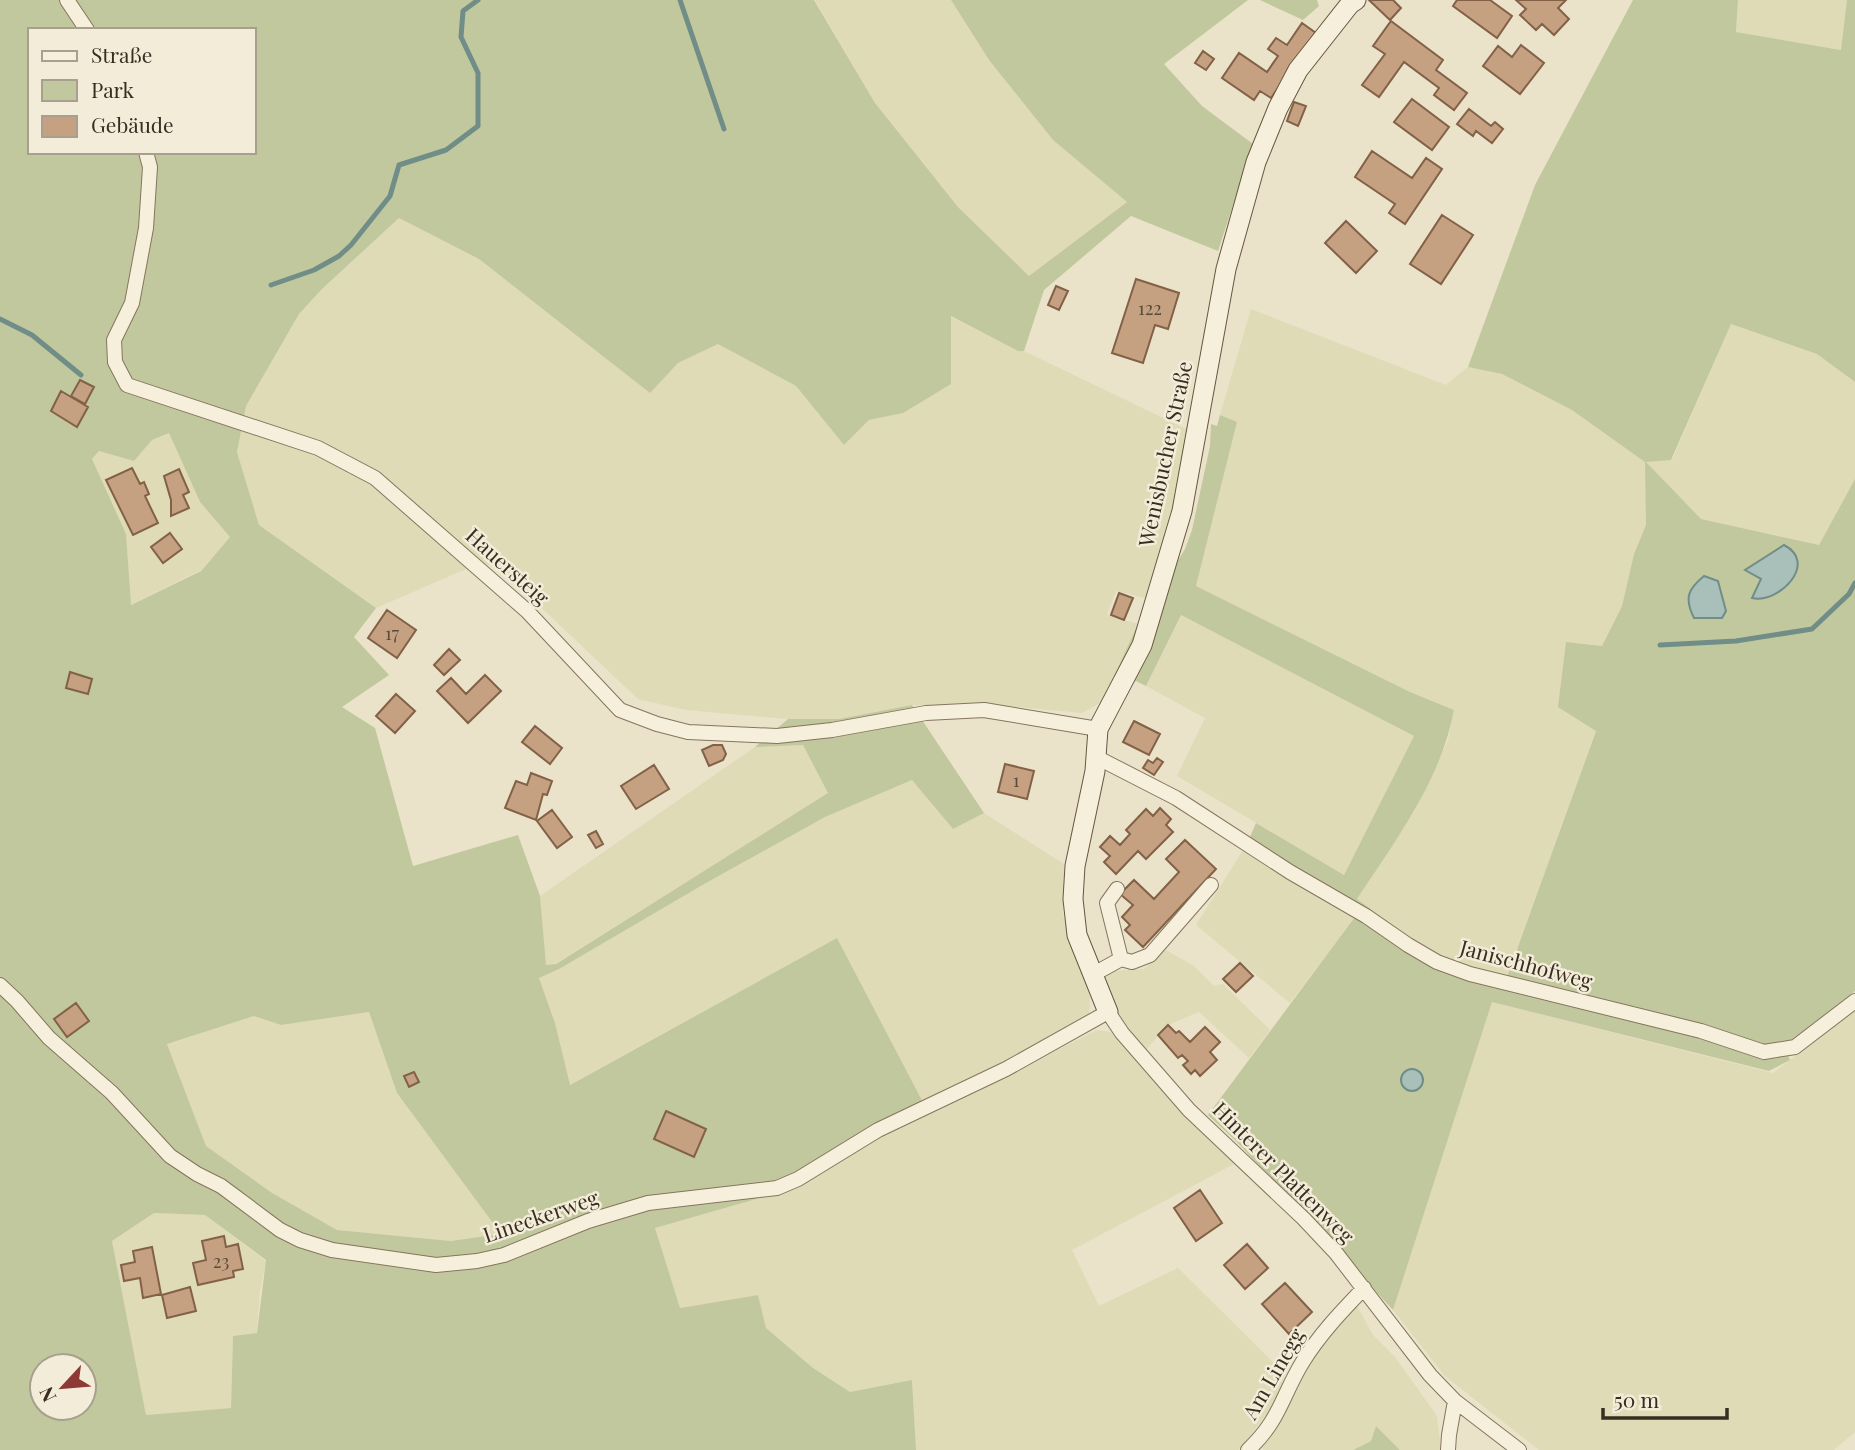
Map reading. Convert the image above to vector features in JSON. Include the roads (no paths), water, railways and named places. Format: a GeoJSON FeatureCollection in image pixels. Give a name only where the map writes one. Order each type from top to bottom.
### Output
{"type":"FeatureCollection","features":[{"type":"Feature","properties":{"kind":"street"},"geometry":{"type":"LineString","coordinates":[[67,0],[86,28]]}},
{"type":"Feature","properties":{"kind":"street","name":"Wenisbucher Straße"},"geometry":{"type":"LineString","coordinates":[[1108,1012],[1077,935],[1073,899],[1075,866],[1096,757],[1098,729],[1142,645],[1182,511],[1226,269],[1256,162],[1278,108],[1298,70],[1351,1]]}},
{"type":"Feature","properties":{"kind":"street","name":"Hauersteig"},"geometry":{"type":"LineString","coordinates":[[147,154],[150,167],[146,228],[132,303],[114,340],[115,362],[127,384],[318,448],[375,478],[527,611],[620,710],[688,732],[777,736],[832,730],[926,713],[984,710],[1098,729]]}},
{"type":"Feature","properties":{"kind":"street","name":"Janischhofweg"},"geometry":{"type":"LineString","coordinates":[[1096,757],[1177,798],[1290,872],[1366,916],[1437,962],[1470,974],[1702,1031],[1764,1052],[1795,1047],[1855,1001]]}},
{"type":"Feature","properties":{"kind":"street"},"geometry":{"type":"LineString","coordinates":[[1092,975],[1121,959],[1132,962],[1150,955],[1210,885]]}},
{"type":"Feature","properties":{"kind":"street"},"geometry":{"type":"LineString","coordinates":[[1117,889],[1107,902],[1121,959]]}},
{"type":"Feature","properties":{"kind":"street","name":"Lineckerweg"},"geometry":{"type":"LineString","coordinates":[[0,985],[49,1038],[112,1093],[170,1156],[221,1186],[280,1230],[300,1240],[332,1250],[436,1265],[504,1255],[588,1222],[648,1203],[777,1188],[799,1179],[878,1130],[1006,1069],[1108,1012]]}},
{"type":"Feature","properties":{"kind":"street","name":"Hinterer Plattenweg"},"geometry":{"type":"LineString","coordinates":[[1108,1012],[1122,1033],[1189,1110],[1304,1219],[1343,1262],[1412,1352],[1455,1401],[1519,1450]]}},
{"type":"Feature","properties":{"kind":"street","name":"Am Linegg"},"geometry":{"type":"LineString","coordinates":[[1248,1450],[1273,1423],[1299,1367],[1316,1340],[1364,1288]]}},
{"type":"Feature","properties":{"kind":"street"},"geometry":{"type":"LineString","coordinates":[[1448,1450],[1455,1401]]}},
{"type":"Feature","properties":{"kind":"water"},"geometry":{"type":"Polygon","coordinates":[[[1784,545],[1794,553],[1798,562],[1791,580],[1773,595],[1752,598],[1761,579],[1745,570],[1784,545]]]}},
{"type":"Feature","properties":{"kind":"water"},"geometry":{"type":"Polygon","coordinates":[[[1704,576],[1718,581],[1726,611],[1722,618],[1694,618],[1691,611],[1689,594],[1704,576]]]}},
{"type":"Feature","properties":{"kind":"water"},"geometry":{"type":"Polygon","coordinates":[[[1408,1069],[1416,1069],[1423,1076],[1423,1084],[1416,1091],[1408,1091],[1401,1084],[1401,1076],[1408,1069]]]}},
{"type":"Feature","properties":{"kind":"waterway"},"geometry":{"type":"LineString","coordinates":[[271,285],[314,270],[339,256],[390,196],[399,165],[446,150],[478,126],[478,73],[461,37],[463,11],[478,0]]}},
{"type":"Feature","properties":{"kind":"waterway"},"geometry":{"type":"LineString","coordinates":[[680,0],[724,129]]}},
{"type":"Feature","properties":{"kind":"waterway"},"geometry":{"type":"LineString","coordinates":[[0,319],[32,335],[81,375]]}},
{"type":"Feature","properties":{"kind":"waterway"},"geometry":{"type":"LineString","coordinates":[[1660,645],[1736,641],[1812,629],[1849,594],[1855,583]]}}]}
